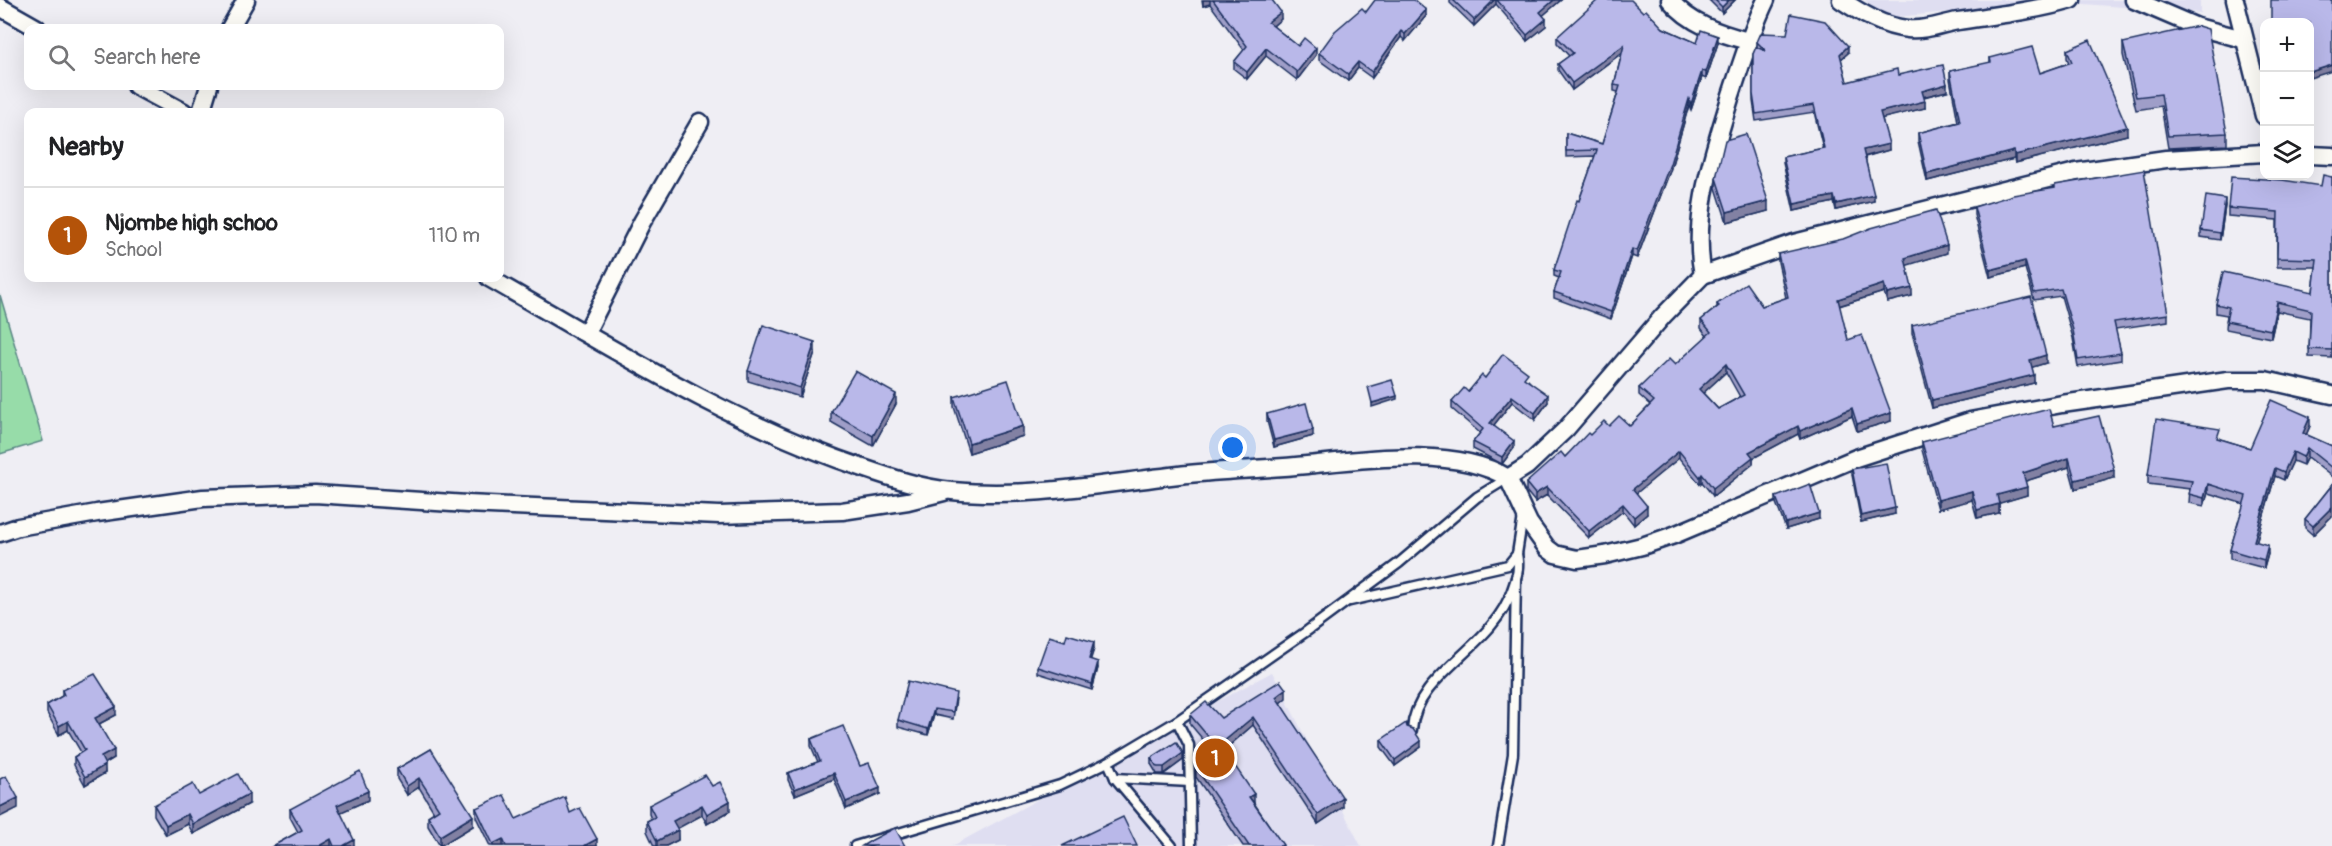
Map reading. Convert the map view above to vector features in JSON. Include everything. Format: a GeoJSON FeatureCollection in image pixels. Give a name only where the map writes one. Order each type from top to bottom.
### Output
{"type":"FeatureCollection","features":[{"type":"Feature","properties":{"kind":"street"},"geometry":{"type":"LineString","coordinates":[[232,24],[246,0]]}},
{"type":"Feature","properties":{"kind":"street"},"geometry":{"type":"LineString","coordinates":[[1670,0],[1683,14],[1695,22],[1748,41]]}},
{"type":"Feature","properties":{"kind":"street"},"geometry":{"type":"LineString","coordinates":[[1703,275],[1699,230],[1713,154],[1748,41],[1766,0]]}},
{"type":"Feature","properties":{"kind":"street"},"geometry":{"type":"LineString","coordinates":[[1841,0],[1873,19],[1916,30],[1973,19],[2007,16],[2072,0]]}},
{"type":"Feature","properties":{"kind":"street"},"geometry":{"type":"LineString","coordinates":[[2134,0],[2209,31],[2243,39]]}},
{"type":"Feature","properties":{"kind":"street"},"geometry":{"type":"LineString","coordinates":[[2235,0],[2243,39],[2260,98]]}},
{"type":"Feature","properties":{"kind":"street"},"geometry":{"type":"LineString","coordinates":[[0,7],[30,24]]}},
{"type":"Feature","properties":{"kind":"street"},"geometry":{"type":"LineString","coordinates":[[143,90],[177,108]]}},
{"type":"Feature","properties":{"kind":"street"},"geometry":{"type":"LineString","coordinates":[[202,108],[208,90]]}},
{"type":"Feature","properties":{"kind":"street"},"geometry":{"type":"LineString","coordinates":[[586,333],[642,222],[700,122]]}},
{"type":"Feature","properties":{"kind":"street"},"geometry":{"type":"LineString","coordinates":[[1508,478],[1527,466],[1566,429],[1662,316],[1703,275],[1794,243],[2076,172],[2166,159],[2260,153]]}},
{"type":"Feature","properties":{"kind":"street"},"geometry":{"type":"LineString","coordinates":[[2314,155],[2332,156]]}},
{"type":"Feature","properties":{"kind":"street"},"geometry":{"type":"LineString","coordinates":[[496,282],[696,394],[805,447],[894,478],[948,491],[1007,493],[1189,474],[1402,457],[1476,465],[1508,478],[1539,539],[1556,554],[1577,559],[1642,546],[1706,522],[1856,458],[2004,413],[2228,380],[2265,380],[2332,395]]}},
{"type":"Feature","properties":{"kind":"street"},"geometry":{"type":"LineString","coordinates":[[0,533],[18,527],[97,513],[203,498],[315,494],[466,504],[719,515],[842,511],[908,501],[948,491]]}},
{"type":"Feature","properties":{"kind":"lane"},"geometry":{"type":"LineString","coordinates":[[855,846],[1060,785],[1108,762],[1177,721],[1347,602],[1399,563],[1477,497],[1508,478]]}},
{"type":"Feature","properties":{"kind":"lane"},"geometry":{"type":"LineString","coordinates":[[1412,730],[1415,713],[1425,694],[1500,617],[1519,567],[1517,554],[1524,510]]}},
{"type":"Feature","properties":{"kind":"lane"},"geometry":{"type":"LineString","coordinates":[[1347,602],[1498,570],[1508,566],[1517,554]]}},
{"type":"Feature","properties":{"kind":"lane"},"geometry":{"type":"LineString","coordinates":[[1498,846],[1514,743],[1516,577]]}},
{"type":"Feature","properties":{"kind":"lane"},"geometry":{"type":"LineString","coordinates":[[1177,721],[1189,745],[1191,846]]}},
{"type":"Feature","properties":{"kind":"lane"},"geometry":{"type":"LineString","coordinates":[[1108,762],[1115,778],[1172,846]]}},
{"type":"Feature","properties":{"kind":"lane"},"geometry":{"type":"LineString","coordinates":[[1115,778],[1190,782]]}},
{"type":"Feature","properties":{"kind":"shaded area"},"geometry":{"type":"Polygon","coordinates":[[[1865,0],[2200,0],[2200,13],[2058,2],[1884,18],[1865,0]]]}},
{"type":"Feature","properties":{"kind":"shaded area"},"geometry":{"type":"Polygon","coordinates":[[[1272,672],[1361,846],[948,846],[956,844],[1272,672]]]}},
{"type":"Feature","properties":{"kind":"green space"},"geometry":{"type":"Polygon","coordinates":[[[0,295],[43,441],[0,454],[0,295]]]}},
{"type":"Feature","properties":{"kind":"building"},"geometry":{"type":"Polygon","coordinates":[[[1213,0],[1272,0],[1281,12],[1268,22],[1298,46],[1304,38],[1316,48],[1297,72],[1266,48],[1247,72],[1234,62],[1247,46],[1213,0]]]}},
{"type":"Feature","properties":{"kind":"building"},"geometry":{"type":"Polygon","coordinates":[[[1375,0],[1414,0],[1426,10],[1405,34],[1401,31],[1372,72],[1358,62],[1348,74],[1319,53],[1335,31],[1362,8],[1366,12],[1375,0]]]}},
{"type":"Feature","properties":{"kind":"building"},"geometry":{"type":"Polygon","coordinates":[[[1453,0],[1494,0],[1474,20],[1453,0]]]}},
{"type":"Feature","properties":{"kind":"building"},"geometry":{"type":"Polygon","coordinates":[[[1497,0],[1554,0],[1540,12],[1546,19],[1527,35],[1497,0]]]}},
{"type":"Feature","properties":{"kind":"building"},"geometry":{"type":"Polygon","coordinates":[[[1598,0],[1631,0],[1643,12],[1646,10],[1663,28],[1697,43],[1701,30],[1718,36],[1706,72],[1702,71],[1691,104],[1689,99],[1670,164],[1637,251],[1632,249],[1611,312],[1554,292],[1561,272],[1554,270],[1577,200],[1579,201],[1597,150],[1566,151],[1566,133],[1602,144],[1620,86],[1614,85],[1624,45],[1572,83],[1558,64],[1573,53],[1557,37],[1598,0]]]}},
{"type":"Feature","properties":{"kind":"building"},"geometry":{"type":"Polygon","coordinates":[[[1715,0],[1729,0],[1722,7],[1715,0]]]}},
{"type":"Feature","properties":{"kind":"building"},"geometry":{"type":"Polygon","coordinates":[[[2271,0],[2332,0],[2332,65],[2314,71],[2314,18],[2271,18],[2271,0]]]}},
{"type":"Feature","properties":{"kind":"building"},"geometry":{"type":"Polygon","coordinates":[[[1791,14],[1825,21],[1848,46],[1840,54],[1847,82],[1897,69],[1898,75],[1943,65],[1947,84],[1922,91],[1925,101],[1880,112],[1889,144],[1863,150],[1874,195],[1836,204],[1834,196],[1794,204],[1783,157],[1824,148],[1814,105],[1756,114],[1753,94],[1753,54],[1756,47],[1766,51],[1757,42],[1761,33],[1787,34],[1791,14]]]}},
{"type":"Feature","properties":{"kind":"building"},"geometry":{"type":"Polygon","coordinates":[[[2198,26],[2208,29],[2227,133],[2168,136],[2161,94],[2136,97],[2123,43],[2198,26]]]}},
{"type":"Feature","properties":{"kind":"building"},"geometry":{"type":"Polygon","coordinates":[[[2090,40],[2127,127],[2015,155],[2014,151],[1927,174],[1918,133],[1960,122],[1950,71],[1991,62],[1990,58],[2032,47],[2040,73],[2072,62],[2067,50],[2090,40]]]}},
{"type":"Feature","properties":{"kind":"building"},"geometry":{"type":"Polygon","coordinates":[[[1746,134],[1768,201],[1727,212],[1716,178],[1725,140],[1746,134]]]}},
{"type":"Feature","properties":{"kind":"building"},"geometry":{"type":"Polygon","coordinates":[[[2144,170],[2168,314],[2114,322],[2121,353],[2078,360],[2073,330],[2061,289],[2034,293],[2025,261],[1990,270],[1974,207],[2013,195],[2055,188],[2055,185],[2144,170]]]}},
{"type":"Feature","properties":{"kind":"building"},"geometry":{"type":"Polygon","coordinates":[[[2323,175],[2332,177],[2332,350],[2309,349],[2311,310],[2277,302],[2271,330],[2226,321],[2229,307],[2216,304],[2223,272],[2313,292],[2317,259],[2277,258],[2278,212],[2228,208],[2231,177],[2282,180],[2321,186],[2323,175]]]}},
{"type":"Feature","properties":{"kind":"building"},"geometry":{"type":"Polygon","coordinates":[[[2206,196],[2225,199],[2220,233],[2201,230],[2206,196]]]}},
{"type":"Feature","properties":{"kind":"building"},"geometry":{"type":"Polygon","coordinates":[[[1936,210],[1947,245],[1905,258],[1912,288],[1887,294],[1884,284],[1838,299],[1848,340],[1862,335],[1891,413],[1857,424],[1852,408],[1800,431],[1798,426],[1749,452],[1753,457],[1713,488],[1702,474],[1700,477],[1679,451],[1633,489],[1647,506],[1634,517],[1623,504],[1589,531],[1547,487],[1535,494],[1526,483],[1561,452],[1565,457],[1588,433],[1590,435],[1604,421],[1609,426],[1619,416],[1630,426],[1654,401],[1639,388],[1669,359],[1675,365],[1711,332],[1701,320],[1719,306],[1717,304],[1746,283],[1762,306],[1788,297],[1778,254],[1843,239],[1871,228],[1936,210]],[[1726,364],[1699,389],[1718,409],[1744,395],[1726,364]]]}},
{"type":"Feature","properties":{"kind":"building"},"geometry":{"type":"Polygon","coordinates":[[[2031,297],[2046,355],[2030,360],[2034,375],[1932,400],[1912,325],[2031,297]]]}},
{"type":"Feature","properties":{"kind":"building"},"geometry":{"type":"Polygon","coordinates":[[[763,325],[815,342],[800,388],[748,371],[763,325]]]}},
{"type":"Feature","properties":{"kind":"building"},"geometry":{"type":"Polygon","coordinates":[[[1503,354],[1528,373],[1524,378],[1548,395],[1535,413],[1512,396],[1490,423],[1514,441],[1502,457],[1473,442],[1483,429],[1452,402],[1464,388],[1468,392],[1482,375],[1485,378],[1503,354]]]}},
{"type":"Feature","properties":{"kind":"building"},"geometry":{"type":"Polygon","coordinates":[[[855,371],[896,394],[873,436],[831,412],[855,371]]]}},
{"type":"Feature","properties":{"kind":"building"},"geometry":{"type":"Polygon","coordinates":[[[1008,380],[1023,426],[969,443],[954,397],[1008,380]]]}},
{"type":"Feature","properties":{"kind":"building"},"geometry":{"type":"Polygon","coordinates":[[[1392,380],[1397,396],[1372,403],[1368,387],[1392,380]]]}},
{"type":"Feature","properties":{"kind":"building"},"geometry":{"type":"Polygon","coordinates":[[[2271,400],[2310,417],[2303,433],[2332,446],[2332,468],[2307,448],[2303,457],[2293,452],[2284,472],[2275,468],[2254,541],[2268,545],[2264,560],[2230,550],[2246,496],[2208,484],[2204,498],[2189,494],[2192,481],[2148,475],[2156,419],[2220,429],[2217,438],[2250,448],[2271,400]]]}},
{"type":"Feature","properties":{"kind":"building"},"geometry":{"type":"Polygon","coordinates":[[[1306,403],[1313,430],[1274,440],[1267,414],[1306,403]]]}},
{"type":"Feature","properties":{"kind":"building"},"geometry":{"type":"Polygon","coordinates":[[[2049,409],[2054,426],[2099,416],[2114,470],[2075,480],[2069,458],[2023,473],[2027,487],[1997,495],[1999,504],[1977,510],[1972,491],[1938,500],[1922,442],[2049,409]]]}},
{"type":"Feature","properties":{"kind":"building"},"geometry":{"type":"Polygon","coordinates":[[[1886,463],[1895,508],[1861,516],[1852,469],[1886,463]]]}},
{"type":"Feature","properties":{"kind":"building"},"geometry":{"type":"Polygon","coordinates":[[[1810,484],[1819,513],[1786,523],[1776,497],[1810,484]]]}},
{"type":"Feature","properties":{"kind":"building"},"geometry":{"type":"Polygon","coordinates":[[[2332,485],[2332,507],[2313,526],[2305,519],[2332,485]]]}},
{"type":"Feature","properties":{"kind":"building"},"geometry":{"type":"Polygon","coordinates":[[[1067,634],[1094,642],[1089,659],[1098,662],[1092,684],[1038,667],[1049,636],[1065,641],[1067,634]]]}},
{"type":"Feature","properties":{"kind":"building"},"geometry":{"type":"Polygon","coordinates":[[[95,674],[116,707],[95,718],[114,750],[101,757],[105,765],[85,777],[74,757],[85,750],[68,721],[59,726],[47,705],[64,695],[62,690],[95,674]]]}},
{"type":"Feature","properties":{"kind":"building"},"geometry":{"type":"Polygon","coordinates":[[[908,681],[956,693],[953,712],[934,709],[928,729],[898,720],[908,681]]]}},
{"type":"Feature","properties":{"kind":"building"},"geometry":{"type":"Polygon","coordinates":[[[1280,681],[1286,689],[1276,697],[1343,798],[1318,815],[1253,717],[1217,747],[1190,715],[1206,702],[1221,718],[1280,681]]]}},
{"type":"Feature","properties":{"kind":"building"},"geometry":{"type":"Polygon","coordinates":[[[1406,723],[1421,741],[1395,760],[1381,740],[1406,723]]]}},
{"type":"Feature","properties":{"kind":"building"},"geometry":{"type":"Polygon","coordinates":[[[843,726],[860,766],[869,763],[880,788],[846,802],[834,773],[795,789],[788,773],[820,761],[811,739],[843,726]]]}},
{"type":"Feature","properties":{"kind":"building"},"geometry":{"type":"Polygon","coordinates":[[[1176,742],[1183,753],[1164,767],[1157,767],[1151,758],[1176,742]]]}},
{"type":"Feature","properties":{"kind":"building"},"geometry":{"type":"Polygon","coordinates":[[[431,749],[473,816],[440,836],[428,816],[439,809],[419,778],[407,786],[397,769],[431,749]]]}},
{"type":"Feature","properties":{"kind":"building"},"geometry":{"type":"Polygon","coordinates":[[[1224,750],[1254,794],[1249,797],[1283,845],[1249,846],[1196,768],[1224,750]]]}},
{"type":"Feature","properties":{"kind":"building"},"geometry":{"type":"Polygon","coordinates":[[[360,771],[368,791],[337,805],[354,840],[343,846],[334,846],[331,839],[319,846],[273,846],[302,830],[290,809],[360,771]]]}},
{"type":"Feature","properties":{"kind":"building"},"geometry":{"type":"Polygon","coordinates":[[[238,774],[249,794],[193,824],[188,814],[166,825],[154,805],[193,784],[199,795],[238,774]]]}},
{"type":"Feature","properties":{"kind":"building"},"geometry":{"type":"Polygon","coordinates":[[[705,775],[712,786],[720,782],[730,801],[707,814],[702,805],[673,821],[678,830],[657,841],[647,821],[655,817],[649,805],[705,775]]]}},
{"type":"Feature","properties":{"kind":"building"},"geometry":{"type":"Polygon","coordinates":[[[6,776],[18,798],[0,807],[0,779],[6,776]]]}},
{"type":"Feature","properties":{"kind":"building"},"geometry":{"type":"Polygon","coordinates":[[[504,795],[516,819],[565,797],[570,813],[580,808],[597,839],[584,846],[506,846],[503,839],[493,844],[476,808],[504,795]]]}},
{"type":"Feature","properties":{"kind":"building"},"geometry":{"type":"Polygon","coordinates":[[[1123,817],[1137,846],[1062,846],[1123,817]]]}},
{"type":"Feature","properties":{"kind":"building"},"geometry":{"type":"Polygon","coordinates":[[[895,828],[905,846],[862,846],[872,840],[895,828]]]}},
{"type":"Feature","properties":{"kind":"place","name":"Njombe high schoo"},"geometry":{"type":"Point","coordinates":[1215,758]}}]}
